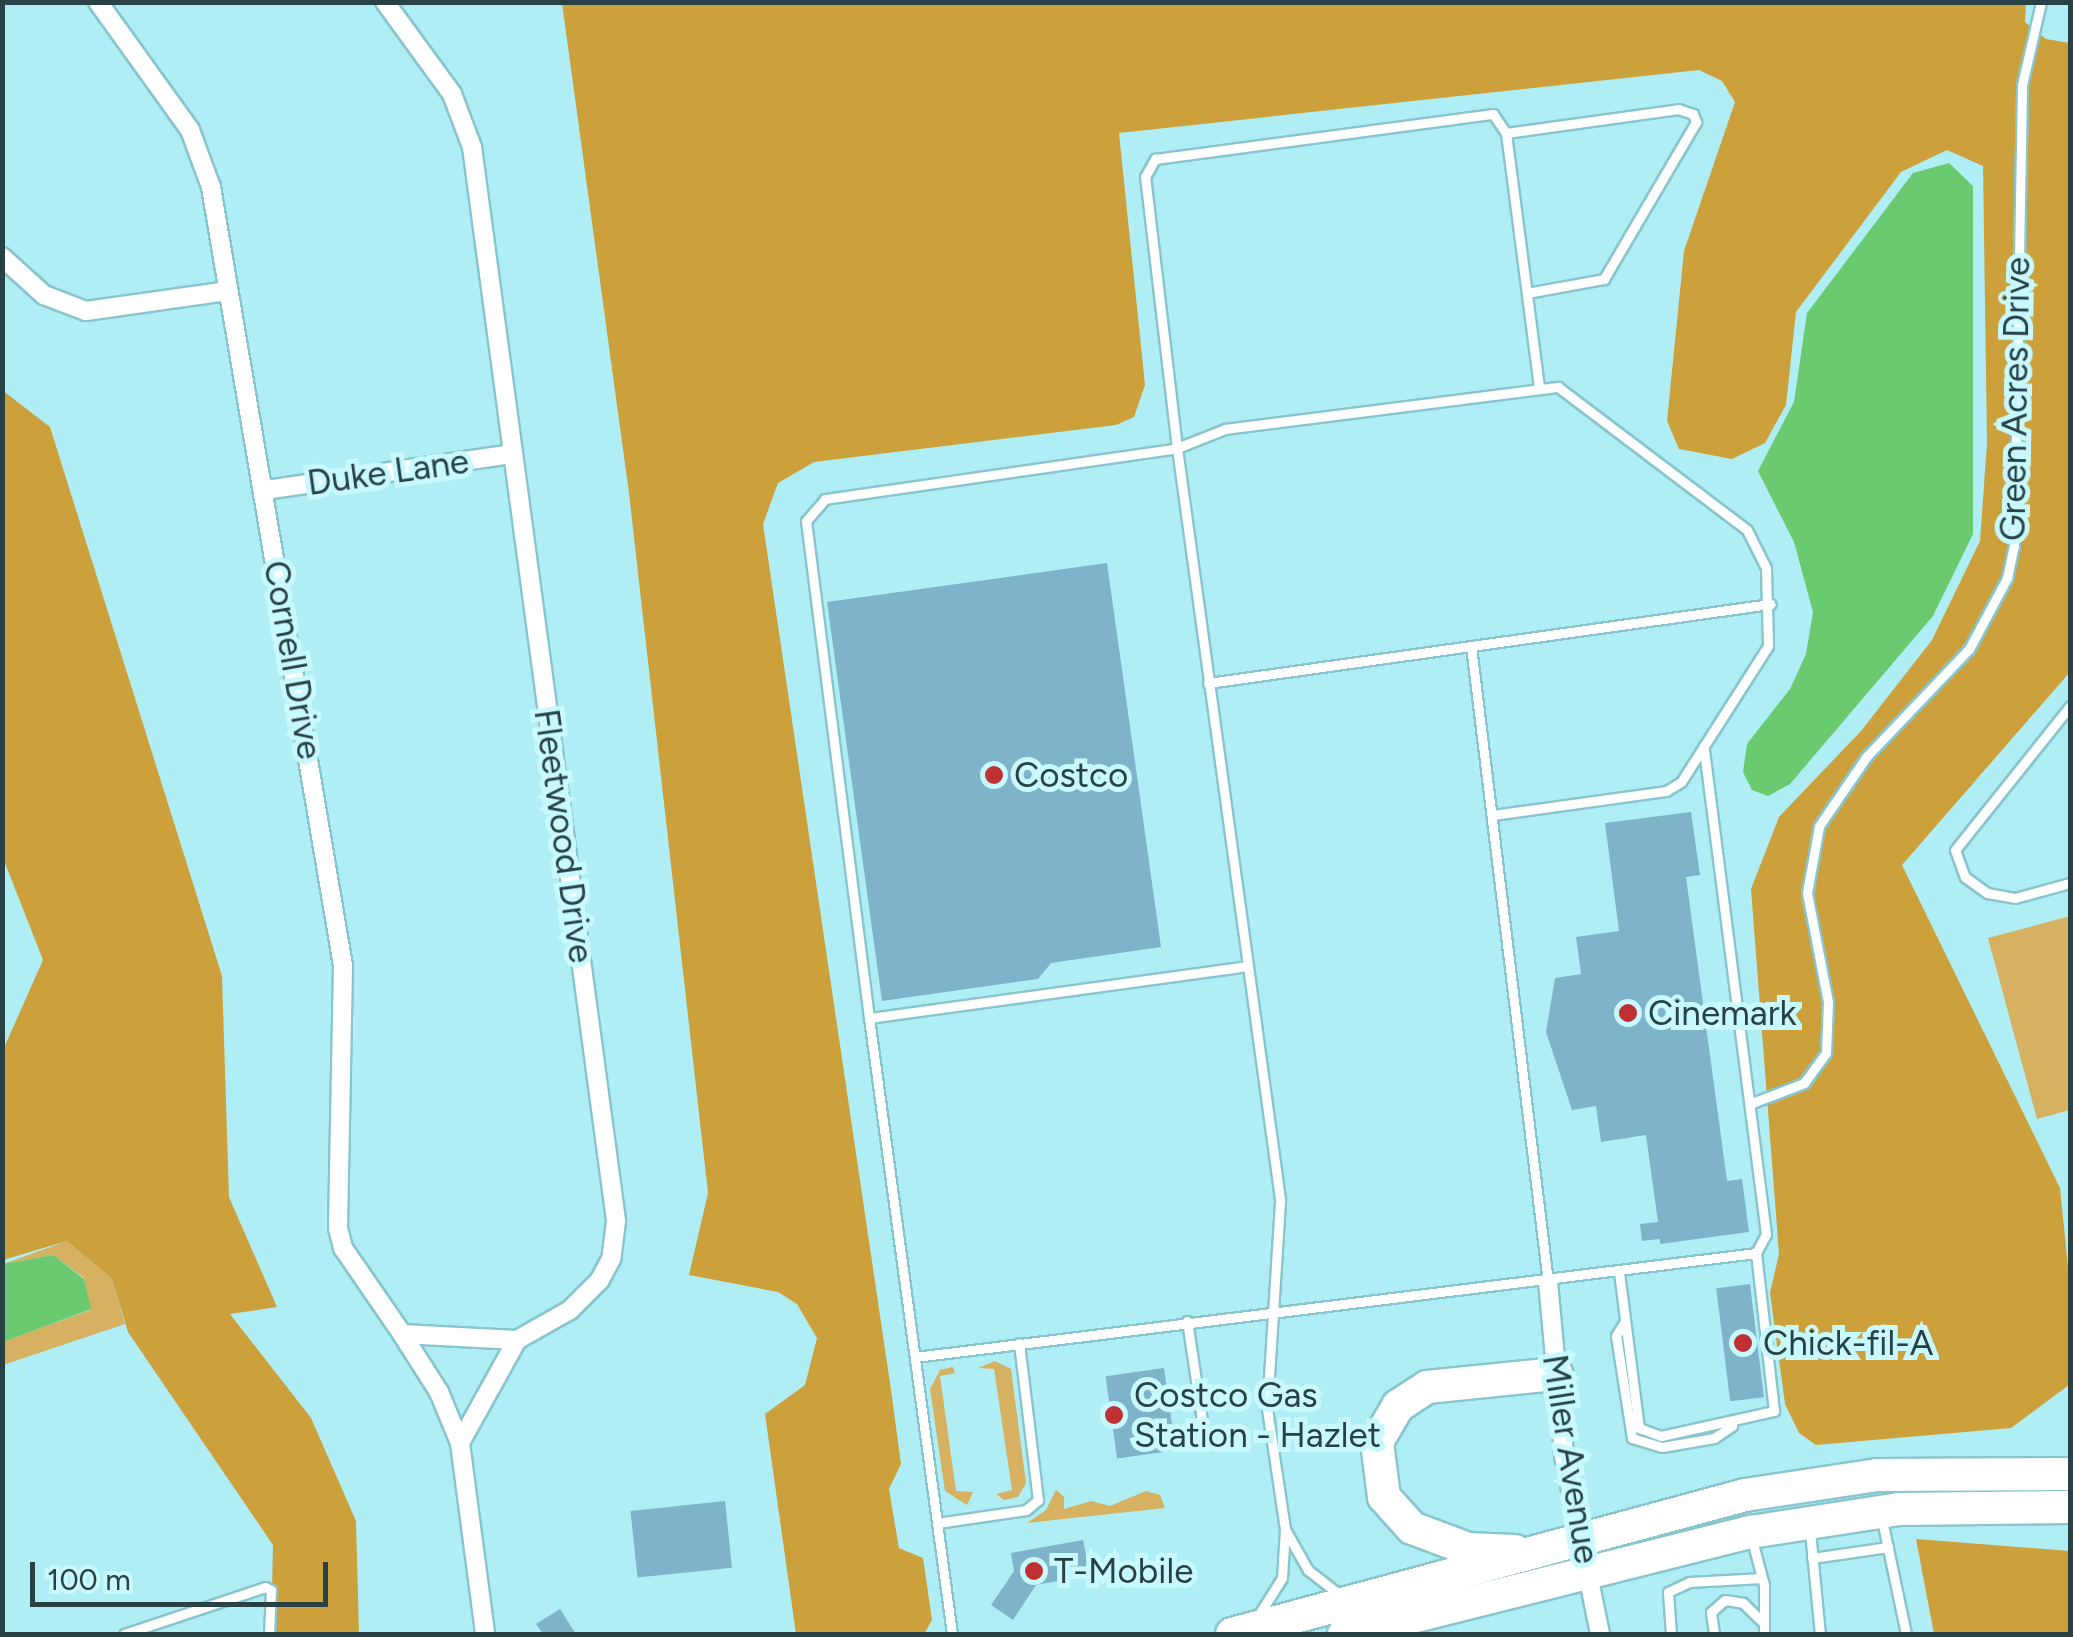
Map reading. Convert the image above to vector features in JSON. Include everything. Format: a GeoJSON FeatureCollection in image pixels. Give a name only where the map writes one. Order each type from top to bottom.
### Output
{"type":"FeatureCollection","features":[{"type":"Feature","properties":{"kind":"highway"},"geometry":{"type":"LineString","coordinates":[[1545,1550],[1468,1549],[1424,1534],[1384,1496],[1375,1460],[1385,1422],[1427,1387],[1556,1374]]}},
{"type":"Feature","properties":{"kind":"highway"},"geometry":{"type":"LineString","coordinates":[[1233,1634],[1366,1602],[1580,1538],[1746,1495],[1877,1475],[2070,1474]]}},
{"type":"Feature","properties":{"kind":"highway"},"geometry":{"type":"LineString","coordinates":[[1344,1634],[1750,1533],[1880,1512],[1967,1504],[2070,1507]]}},
{"type":"Feature","properties":{"kind":"street","name":"Cornell Drive"},"geometry":{"type":"LineString","coordinates":[[98,2],[202,154],[229,290],[343,966],[338,1228],[354,1274],[402,1334],[439,1392],[460,1443]]}},
{"type":"Feature","properties":{"kind":"street","name":"Fleetwood Drive"},"geometry":{"type":"LineString","coordinates":[[386,2],[442,78],[467,130],[616,1221],[611,1260],[590,1292],[518,1340],[460,1443]]}},
{"type":"Feature","properties":{"kind":"street"},"geometry":{"type":"LineString","coordinates":[[2,257],[44,295],[86,310],[229,290]]}},
{"type":"Feature","properties":{"kind":"street","name":"Duke Lane"},"geometry":{"type":"LineString","coordinates":[[264,490],[512,454]]}},
{"type":"Feature","properties":{"kind":"street","name":"Miller Avenue"},"geometry":{"type":"LineString","coordinates":[[1548,1282],[1556,1374],[1580,1538],[1600,1634]]}},
{"type":"Feature","properties":{"kind":"street"},"geometry":{"type":"LineString","coordinates":[[402,1334],[518,1340]]}},
{"type":"Feature","properties":{"kind":"street"},"geometry":{"type":"LineString","coordinates":[[460,1443],[485,1634]]}},
{"type":"Feature","properties":{"kind":"lane","name":"Green Acres Drive"},"geometry":{"type":"LineString","coordinates":[[1752,1103],[1804,1084],[1826,1053],[1828,1002],[1807,893],[1819,826],[1868,756],[1968,649],[2008,578],[2014,546],[2022,85],[2041,2]]}},
{"type":"Feature","properties":{"kind":"lane"},"geometry":{"type":"LineString","coordinates":[[1506,133],[1678,110],[1693,114],[1696,122],[1604,279],[1527,293]]}},
{"type":"Feature","properties":{"kind":"lane"},"geometry":{"type":"LineString","coordinates":[[1233,1634],[1271,1601],[1282,1578],[1284,1529],[1268,1424],[1280,1198],[1177,448],[1146,177],[1156,159],[1494,114],[1506,133],[1539,388]]}},
{"type":"Feature","properties":{"kind":"lane"},"geometry":{"type":"LineString","coordinates":[[952,1634],[806,522],[825,499],[1177,448],[1226,429],[1539,388],[1567,391],[1738,520],[1762,555],[1770,604],[1763,658],[1704,747],[1666,792],[1492,815]]}},
{"type":"Feature","properties":{"kind":"lane"},"geometry":{"type":"LineString","coordinates":[[1208,683],[1770,604]]}},
{"type":"Feature","properties":{"kind":"lane"},"geometry":{"type":"LineString","coordinates":[[1471,646],[1548,1282]]}},
{"type":"Feature","properties":{"kind":"lane"},"geometry":{"type":"LineString","coordinates":[[2070,706],[1956,850],[1965,878],[1987,892],[2015,898],[2070,884]]}},
{"type":"Feature","properties":{"kind":"lane"},"geometry":{"type":"LineString","coordinates":[[1618,1272],[1639,1428],[1661,1436],[1736,1423],[1775,1409],[1756,1253],[1766,1234],[1752,1103],[1704,747]]}},
{"type":"Feature","properties":{"kind":"lane"},"geometry":{"type":"LineString","coordinates":[[870,1018],[1247,966]]}},
{"type":"Feature","properties":{"kind":"lane"},"geometry":{"type":"LineString","coordinates":[[915,1357],[1277,1309],[1548,1282],[1756,1253]]}},
{"type":"Feature","properties":{"kind":"lane"},"geometry":{"type":"LineString","coordinates":[[1187,1321],[1204,1434],[1198,1442]]}},
{"type":"Feature","properties":{"kind":"lane"},"geometry":{"type":"LineString","coordinates":[[937,1523],[989,1516],[1036,1503],[1020,1343]]}},
{"type":"Feature","properties":{"kind":"lane"},"geometry":{"type":"LineString","coordinates":[[1880,1512],[1906,1634]]}},
{"type":"Feature","properties":{"kind":"lane"},"geometry":{"type":"LineString","coordinates":[[1810,1523],[1820,1634]]}},
{"type":"Feature","properties":{"kind":"lane"},"geometry":{"type":"LineString","coordinates":[[1284,1529],[1322,1586],[1366,1602]]}},
{"type":"Feature","properties":{"kind":"lane"},"geometry":{"type":"LineString","coordinates":[[1750,1533],[1762,1578],[1764,1634]]}},
{"type":"Feature","properties":{"kind":"lane"},"geometry":{"type":"LineString","coordinates":[[1812,1558],[1888,1547]]}},
{"type":"Feature","properties":{"kind":"lane"},"geometry":{"type":"LineString","coordinates":[[1670,1634],[1668,1592],[1689,1582],[1762,1578]]}},
{"type":"Feature","properties":{"kind":"lane"},"geometry":{"type":"LineString","coordinates":[[124,1634],[265,1587],[271,1590],[269,1634]]}},
{"type":"Feature","properties":{"kind":"lane"},"geometry":{"type":"LineString","coordinates":[[1714,1634],[1710,1612],[1725,1600],[1743,1603],[1762,1622]]}},
{"type":"Feature","properties":{"kind":"shaded area"},"geometry":{"type":"Polygon","coordinates":[[[2026,2],[2025,22],[2046,39],[2070,43],[2070,672],[1902,865],[2060,1188],[2070,1286],[2069,1385],[2011,1428],[1816,1445],[1799,1433],[1785,1404],[1770,1293],[1779,1254],[1751,889],[1779,817],[1861,731],[1932,640],[1980,541],[1987,443],[1983,166],[1947,150],[1901,172],[1796,312],[1786,405],[1765,443],[1732,459],[1679,449],[1667,421],[1684,251],[1735,102],[1722,81],[1699,70],[1119,133],[1145,385],[1134,417],[1116,425],[814,462],[778,483],[763,524],[901,1464],[889,1489],[899,1548],[923,1558],[932,1620],[924,1634],[796,1634],[765,1414],[805,1385],[817,1338],[797,1304],[778,1292],[689,1275],[708,1193],[629,493],[562,3],[2026,2]]]}},
{"type":"Feature","properties":{"kind":"shaded area"},"geometry":{"type":"Polygon","coordinates":[[[1949,163],[1973,186],[1973,534],[1933,616],[1790,784],[1768,796],[1752,790],[1743,772],[1747,744],[1790,689],[1806,654],[1813,612],[1794,542],[1758,471],[1794,402],[1807,313],[1913,173],[1949,163]]]}},
{"type":"Feature","properties":{"kind":"shaded area"},"geometry":{"type":"Polygon","coordinates":[[[2,390],[50,427],[222,976],[229,1197],[277,1307],[230,1314],[311,1418],[356,1521],[359,1634],[271,1634],[273,1545],[128,1332],[112,1279],[67,1241],[3,1260],[3,1050],[43,960],[3,858],[2,390]]]}},
{"type":"Feature","properties":{"kind":"shaded area"},"geometry":{"type":"Polygon","coordinates":[[[2070,916],[2070,1110],[2037,1119],[1988,938],[2070,916]]]}},
{"type":"Feature","properties":{"kind":"shaded area"},"geometry":{"type":"Polygon","coordinates":[[[67,1241],[112,1279],[125,1324],[3,1365],[2,1342],[90,1310],[84,1278],[53,1255],[3,1264],[67,1241]]]}},
{"type":"Feature","properties":{"kind":"shaded area"},"geometry":{"type":"Polygon","coordinates":[[[53,1255],[84,1279],[91,1309],[3,1342],[3,1264],[53,1255]]]}},
{"type":"Feature","properties":{"kind":"shaded area"},"geometry":{"type":"Polygon","coordinates":[[[995,1361],[1011,1369],[1026,1483],[1018,1497],[1004,1500],[996,1494],[1012,1490],[994,1369],[978,1368],[995,1361]]]}},
{"type":"Feature","properties":{"kind":"shaded area"},"geometry":{"type":"Polygon","coordinates":[[[953,1367],[955,1373],[940,1376],[956,1491],[973,1492],[967,1505],[945,1491],[930,1389],[940,1370],[953,1367]]]}},
{"type":"Feature","properties":{"kind":"shaded area"},"geometry":{"type":"Polygon","coordinates":[[[1056,1490],[1064,1497],[1064,1509],[1091,1501],[1110,1506],[1146,1491],[1160,1495],[1165,1508],[1027,1523],[1046,1510],[1056,1490]]]}},
{"type":"Feature","properties":{"kind":"shaded area"},"geometry":{"type":"Polygon","coordinates":[[[1916,1539],[2070,1551],[2070,1634],[1934,1634],[1916,1539]]]}},
{"type":"Feature","properties":{"kind":"building","name":"Costco"},"geometry":{"type":"Polygon","coordinates":[[[1107,563],[1161,947],[1051,963],[1038,979],[882,1001],[827,602],[1107,563]]]}},
{"type":"Feature","properties":{"kind":"building","name":"Cinemark"},"geometry":{"type":"Polygon","coordinates":[[[1691,812],[1700,875],[1686,877],[1727,1181],[1742,1179],[1749,1232],[1660,1244],[1660,1239],[1642,1241],[1640,1224],[1658,1222],[1646,1135],[1601,1142],[1596,1106],[1572,1110],[1546,1032],[1555,978],[1581,974],[1576,937],[1619,931],[1605,823],[1691,812]]]}},
{"type":"Feature","properties":{"kind":"building","name":"Chick-fil-A"},"geometry":{"type":"Polygon","coordinates":[[[1750,1284],[1764,1397],[1730,1401],[1716,1288],[1750,1284]]]}},
{"type":"Feature","properties":{"kind":"building"},"geometry":{"type":"Polygon","coordinates":[[[1164,1368],[1176,1450],[1117,1458],[1106,1376],[1164,1368]]]}},
{"type":"Feature","properties":{"kind":"building"},"geometry":{"type":"Polygon","coordinates":[[[725,1501],[732,1568],[638,1578],[631,1511],[725,1501]]]}},
{"type":"Feature","properties":{"kind":"building"},"geometry":{"type":"Polygon","coordinates":[[[1083,1540],[1090,1575],[1036,1585],[1013,1620],[991,1605],[1014,1571],[1011,1553],[1083,1540]]]}},
{"type":"Feature","properties":{"kind":"building"},"geometry":{"type":"Polygon","coordinates":[[[560,1609],[576,1634],[543,1634],[536,1624],[560,1609]]]}},
{"type":"Feature","properties":{"kind":"place","name":"Costco"},"geometry":{"type":"Point","coordinates":[994,775]}},
{"type":"Feature","properties":{"kind":"place","name":"Cinemark"},"geometry":{"type":"Point","coordinates":[1628,1013]}},
{"type":"Feature","properties":{"kind":"place","name":"Chick-fil-A"},"geometry":{"type":"Point","coordinates":[1743,1343]}},
{"type":"Feature","properties":{"kind":"place","name":"Costco Gas Station - Hazlet"},"geometry":{"type":"Point","coordinates":[1114,1415]}},
{"type":"Feature","properties":{"kind":"place","name":"T-Mobile"},"geometry":{"type":"Point","coordinates":[1034,1571]}}]}
